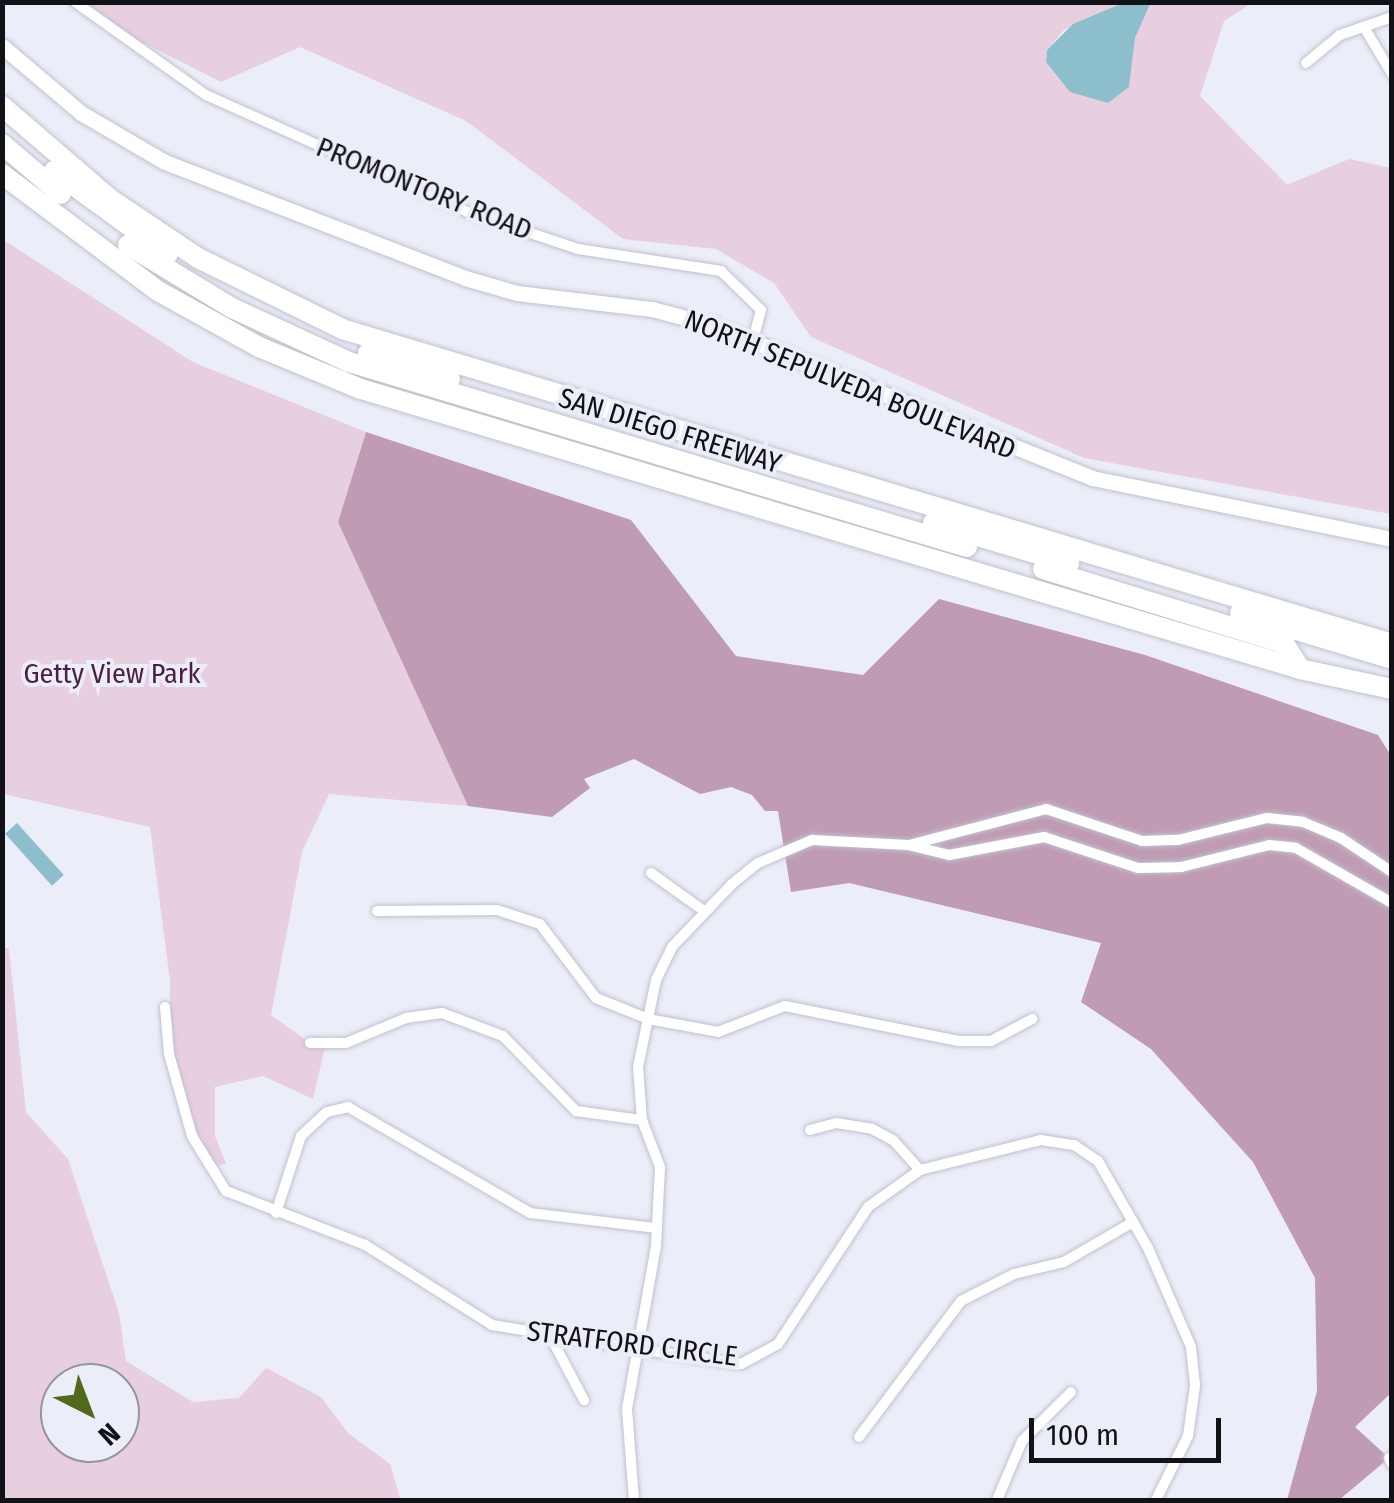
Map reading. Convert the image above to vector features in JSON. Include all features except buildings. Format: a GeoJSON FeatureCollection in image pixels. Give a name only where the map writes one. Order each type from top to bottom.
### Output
{"type":"FeatureCollection","features":[{"type":"Feature","properties":{"kind":"highway","name":"SAN DIEGO FREEWAY"},"geometry":{"type":"LineString","coordinates":[[2,106],[110,199],[198,258],[342,329],[1392,644]]}},
{"type":"Feature","properties":{"kind":"highway"},"geometry":{"type":"LineString","coordinates":[[2,125],[133,232],[314,332],[403,366],[1392,659]]}},
{"type":"Feature","properties":{"kind":"highway"},"geometry":{"type":"LineString","coordinates":[[2,144],[67,200],[184,282],[349,362],[1284,643],[1300,669]]}},
{"type":"Feature","properties":{"kind":"highway","name":"SAN DIEGO FREEWAY"},"geometry":{"type":"LineString","coordinates":[[2,174],[158,291],[259,346],[361,389],[1300,669],[1392,690]]}},
{"type":"Feature","properties":{"kind":"main road","name":"NORTH SEPULVEDA BOULEVARD"},"geometry":{"type":"LineString","coordinates":[[2,46],[109,132],[226,189],[490,286],[652,309],[753,340],[1064,470],[1392,539]]}},
{"type":"Feature","properties":{"kind":"street","name":"PROMONTORY ROAD"},"geometry":{"type":"LineString","coordinates":[[75,2],[206,94],[468,212],[578,249],[721,271],[761,310],[753,340]]}},
{"type":"Feature","properties":{"kind":"street"},"geometry":{"type":"LineString","coordinates":[[1306,64],[1327,43],[1392,17]]}},
{"type":"Feature","properties":{"kind":"street"},"geometry":{"type":"LineString","coordinates":[[1364,27],[1392,74]]}},
{"type":"Feature","properties":{"kind":"street"},"geometry":{"type":"LineString","coordinates":[[908,845],[1046,809],[1142,841],[1178,840],[1267,818],[1302,822],[1341,838],[1392,872]]}},
{"type":"Feature","properties":{"kind":"street"},"geometry":{"type":"LineString","coordinates":[[634,1500],[627,1409],[656,1228],[660,1167],[642,1120],[638,1067],[648,1019],[672,947],[704,911],[758,863],[812,840],[908,845],[950,855],[1044,837],[1138,868],[1181,867],[1269,845],[1296,848],[1392,904]]}},
{"type":"Feature","properties":{"kind":"street"},"geometry":{"type":"LineString","coordinates":[[651,874],[704,911]]}},
{"type":"Feature","properties":{"kind":"street"},"geometry":{"type":"LineString","coordinates":[[378,911],[497,910],[540,924],[596,998],[648,1019],[718,1032],[785,1006],[810,1007],[959,1040],[991,1041],[1032,1019]]}},
{"type":"Feature","properties":{"kind":"street","name":"STRATFORD CIRCLE"},"geometry":{"type":"LineString","coordinates":[[165,1007],[169,1054],[208,1166],[226,1190],[276,1214],[365,1245],[492,1325],[638,1349],[741,1364],[778,1344],[868,1207],[920,1170],[1041,1140],[1074,1145],[1098,1161],[1169,1286],[1190,1346],[1195,1386],[1188,1436],[1156,1500]]}},
{"type":"Feature","properties":{"kind":"street"},"geometry":{"type":"LineString","coordinates":[[310,1043],[346,1044],[406,1018],[442,1013],[503,1036],[576,1111],[642,1120]]}},
{"type":"Feature","properties":{"kind":"street"},"geometry":{"type":"LineString","coordinates":[[276,1214],[301,1136],[326,1112],[360,1109],[409,1143],[530,1213],[656,1228]]}},
{"type":"Feature","properties":{"kind":"street"},"geometry":{"type":"LineString","coordinates":[[810,1130],[836,1124],[872,1130],[893,1140],[920,1170]]}},
{"type":"Feature","properties":{"kind":"street"},"geometry":{"type":"LineString","coordinates":[[859,1437],[961,1301],[1014,1274],[1064,1262],[1133,1222]]}},
{"type":"Feature","properties":{"kind":"street"},"geometry":{"type":"LineString","coordinates":[[549,1334],[584,1400]]}},
{"type":"Feature","properties":{"kind":"street"},"geometry":{"type":"LineString","coordinates":[[997,1500],[1022,1441],[1072,1392]]}},
{"type":"Feature","properties":{"kind":"green space"},"geometry":{"type":"Polygon","coordinates":[[[64,3],[1123,3],[1064,30],[1047,50],[1046,63],[1129,87],[1135,38],[1150,3],[1252,3],[1224,21],[1200,96],[1287,185],[1349,159],[1391,168],[1391,514],[1084,458],[811,337],[774,283],[716,249],[623,239],[466,121],[300,47],[221,82],[64,3]]]}},
{"type":"Feature","properties":{"kind":"green space","name":"Getty View Park"},"geometry":{"type":"Polygon","coordinates":[[[2,239],[193,362],[366,432],[338,522],[359,542],[352,552],[468,806],[329,794],[302,852],[271,1015],[310,1043],[326,1043],[313,1099],[263,1076],[215,1087],[215,1136],[226,1164],[207,1167],[169,1054],[170,981],[150,827],[3,794],[2,239]]]}},
{"type":"Feature","properties":{"kind":"green space"},"geometry":{"type":"Polygon","coordinates":[[[3,947],[9,949],[26,1112],[68,1159],[119,1313],[129,1363],[40,1363],[40,1463],[140,1463],[140,1370],[193,1402],[239,1398],[266,1368],[321,1397],[348,1433],[390,1464],[400,1498],[414,1500],[3,1500],[3,947]]]}},
{"type":"Feature","properties":{"kind":"shaded area"},"geometry":{"type":"Polygon","coordinates":[[[366,432],[631,520],[736,656],[863,675],[939,599],[1145,655],[1378,735],[1392,757],[1392,1392],[1355,1427],[1389,1458],[1339,1500],[1287,1500],[1317,1391],[1315,1278],[1253,1162],[1151,1049],[1081,1002],[1101,943],[849,883],[791,892],[778,811],[765,811],[752,795],[731,787],[700,794],[634,759],[584,779],[590,788],[552,817],[468,806],[338,522],[366,432]]]}},
{"type":"Feature","properties":{"kind":"water"},"geometry":{"type":"Polygon","coordinates":[[[1123,3],[1150,4],[1135,38],[1129,87],[1108,103],[1070,92],[1046,62],[1047,50],[1073,24],[1123,3]]]}},
{"type":"Feature","properties":{"kind":"water"},"geometry":{"type":"Polygon","coordinates":[[[17,823],[64,875],[52,886],[5,834],[17,823]]]}}]}
